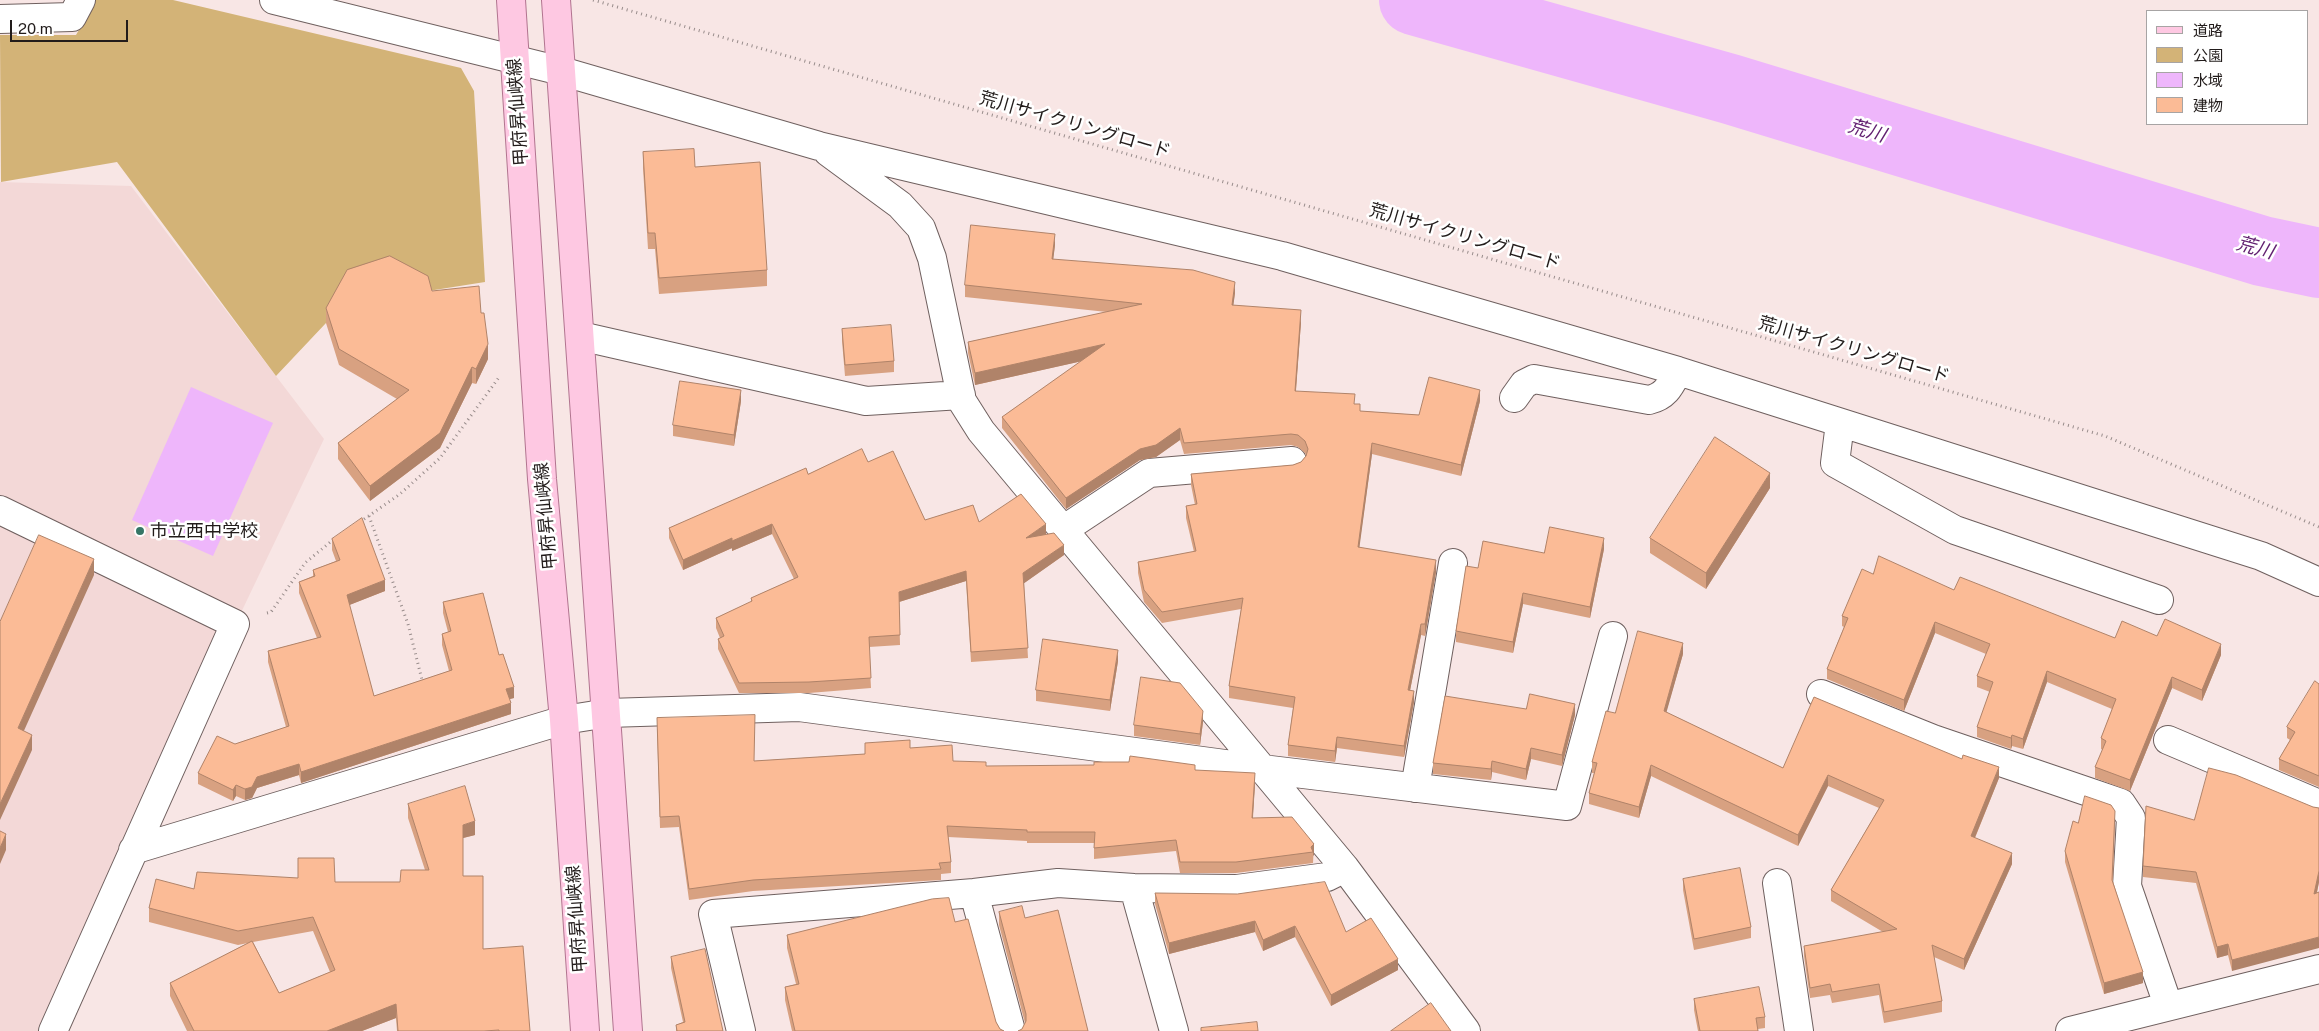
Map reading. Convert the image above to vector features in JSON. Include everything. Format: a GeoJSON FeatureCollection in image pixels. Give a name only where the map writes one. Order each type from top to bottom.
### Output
{"type":"FeatureCollection","features":[{"type":"Feature","properties":{"kind":"main road","name":"甲府昇仙峡線"},"geometry":{"type":"LineString","coordinates":[[511,0],[542,480],[564,720],[585,1031]]}},
{"type":"Feature","properties":{"kind":"main road"},"geometry":{"type":"LineString","coordinates":[[556,0],[608,713],[628,1031]]}},
{"type":"Feature","properties":{"kind":"street"},"geometry":{"type":"LineString","coordinates":[[0,19],[72,17],[81,0]]}},
{"type":"Feature","properties":{"kind":"street"},"geometry":{"type":"LineString","coordinates":[[274,0],[514,48],[560,71],[819,146],[1282,256],[1678,371],[2261,556],[2319,582]]}},
{"type":"Feature","properties":{"kind":"street"},"geometry":{"type":"LineString","coordinates":[[819,146],[900,205],[922,228],[932,258],[962,401],[980,431],[1345,868],[1466,1031]]}},
{"type":"Feature","properties":{"kind":"street"},"geometry":{"type":"LineString","coordinates":[[580,336],[866,401],[961,395]]}},
{"type":"Feature","properties":{"kind":"street"},"geometry":{"type":"LineString","coordinates":[[1514,398],[1524,384],[1534,379],[1649,400],[1660,398],[1668,390],[1678,371]]}},
{"type":"Feature","properties":{"kind":"street"},"geometry":{"type":"LineString","coordinates":[[1840,423],[1835,463],[1920,511],[1955,530],[2159,600]]}},
{"type":"Feature","properties":{"kind":"street"},"geometry":{"type":"LineString","coordinates":[[1062,530],[1149,473],[1292,461]]}},
{"type":"Feature","properties":{"kind":"street"},"geometry":{"type":"LineString","coordinates":[[0,510],[235,624],[53,1031]]}},
{"type":"Feature","properties":{"kind":"street"},"geometry":{"type":"LineString","coordinates":[[1415,788],[1453,563]]}},
{"type":"Feature","properties":{"kind":"street"},"geometry":{"type":"LineString","coordinates":[[133,850],[564,720],[608,713],[799,707],[1262,769],[1567,806],[1613,636]]}},
{"type":"Feature","properties":{"kind":"street"},"geometry":{"type":"LineString","coordinates":[[1821,694],[1933,739],[2121,803],[2131,818],[2127,886],[2168,1005]]}},
{"type":"Feature","properties":{"kind":"street"},"geometry":{"type":"LineString","coordinates":[[2168,740],[2319,804]]}},
{"type":"Feature","properties":{"kind":"street"},"geometry":{"type":"LineString","coordinates":[[741,1031],[713,914],[974,893],[1058,883],[1134,888],[1237,890],[1327,877],[1345,868]]}},
{"type":"Feature","properties":{"kind":"street"},"geometry":{"type":"LineString","coordinates":[[1777,883],[1799,1031]]}},
{"type":"Feature","properties":{"kind":"street"},"geometry":{"type":"LineString","coordinates":[[1134,888],[1174,1031]]}},
{"type":"Feature","properties":{"kind":"street"},"geometry":{"type":"LineString","coordinates":[[974,893],[1011,1031]]}},
{"type":"Feature","properties":{"kind":"street"},"geometry":{"type":"LineString","coordinates":[[2070,1031],[2168,1005],[2319,969]]}},
{"type":"Feature","properties":{"kind":"path","name":"荒川サイクリングロード"},"geometry":{"type":"LineString","coordinates":[[593,0],[2104,436],[2319,527]]}},
{"type":"Feature","properties":{"kind":"path"},"geometry":{"type":"LineString","coordinates":[[354,525],[400,494],[440,458],[532,332]]}},
{"type":"Feature","properties":{"kind":"path"},"geometry":{"type":"LineString","coordinates":[[369,516],[408,624],[424,690]]}},
{"type":"Feature","properties":{"kind":"path"},"geometry":{"type":"LineString","coordinates":[[235,624],[271,612],[305,563],[340,535]]}},
{"type":"Feature","properties":{"kind":"shaded area","name":"市立西中学校"},"geometry":{"type":"Polygon","coordinates":[[[0,182],[131,186],[324,439],[41,1031],[0,1031],[0,182]]]}},
{"type":"Feature","properties":{"kind":"green space"},"geometry":{"type":"Polygon","coordinates":[[[96,0],[173,0],[461,68],[474,91],[485,282],[428,291],[347,285],[326,323],[276,376],[117,162],[1,182],[0,35],[76,35],[96,0]]]}},
{"type":"Feature","properties":{"kind":"water"},"geometry":{"type":"Polygon","coordinates":[[[191,387],[273,423],[213,556],[132,520],[191,387]]]}},
{"type":"Feature","properties":{"kind":"building"},"geometry":{"type":"Polygon","coordinates":[[[694,149],[695,167],[760,162],[767,270],[659,278],[655,233],[648,233],[643,152],[694,149]]]}},
{"type":"Feature","properties":{"kind":"building"},"geometry":{"type":"Polygon","coordinates":[[[971,225],[1055,234],[1052,259],[1193,270],[1235,282],[1232,305],[1301,310],[1295,391],[1355,394],[1354,404],[1360,404],[1360,411],[1419,415],[1429,377],[1480,390],[1461,465],[1372,443],[1358,547],[1436,560],[1425,624],[1421,624],[1408,690],[1414,691],[1404,746],[1337,737],[1335,751],[1288,745],[1295,697],[1229,686],[1243,598],[1162,612],[1144,590],[1138,562],[1196,551],[1186,506],[1197,504],[1191,474],[1293,465],[1301,462],[1306,456],[1308,449],[1305,441],[1298,435],[1291,434],[1184,443],[1180,428],[1156,445],[1140,449],[1066,498],[1002,417],[1105,344],[975,373],[968,342],[1142,304],[965,285],[971,225]]]}},
{"type":"Feature","properties":{"kind":"building"},"geometry":{"type":"Polygon","coordinates":[[[390,256],[428,276],[432,291],[479,286],[481,313],[484,313],[488,344],[476,369],[472,367],[440,433],[370,486],[338,443],[409,390],[339,349],[326,308],[347,270],[390,256]]]}},
{"type":"Feature","properties":{"kind":"building"},"geometry":{"type":"Polygon","coordinates":[[[891,325],[894,361],[845,365],[842,329],[891,325]]]}},
{"type":"Feature","properties":{"kind":"building"},"geometry":{"type":"Polygon","coordinates":[[[680,381],[741,390],[734,435],[673,425],[680,381]]]}},
{"type":"Feature","properties":{"kind":"building"},"geometry":{"type":"Polygon","coordinates":[[[1715,437],[1770,473],[1706,573],[1650,538],[1715,437]]]}},
{"type":"Feature","properties":{"kind":"building"},"geometry":{"type":"Polygon","coordinates":[[[862,449],[868,462],[893,451],[925,520],[973,505],[979,522],[1021,494],[1046,524],[1026,538],[1054,533],[1064,545],[1023,573],[1028,648],[971,652],[966,571],[899,592],[900,635],[869,637],[871,678],[809,682],[739,683],[718,639],[724,636],[716,618],[752,601],[751,598],[798,577],[772,524],[732,541],[732,538],[683,560],[669,528],[806,468],[808,474],[862,449]]]}},
{"type":"Feature","properties":{"kind":"building"},"geometry":{"type":"Polygon","coordinates":[[[362,518],[385,580],[347,595],[374,696],[452,670],[442,634],[451,631],[443,602],[483,593],[499,655],[503,654],[514,687],[506,689],[511,703],[301,772],[299,764],[257,777],[252,787],[245,789],[236,785],[233,790],[198,773],[217,736],[235,744],[289,726],[268,651],[321,637],[299,582],[315,576],[313,570],[340,560],[332,539],[362,518]]]}},
{"type":"Feature","properties":{"kind":"building"},"geometry":{"type":"Polygon","coordinates":[[[1550,527],[1604,538],[1590,607],[1523,593],[1513,642],[1456,631],[1466,566],[1478,568],[1483,541],[1544,553],[1550,527]]]}},
{"type":"Feature","properties":{"kind":"building"},"geometry":{"type":"Polygon","coordinates":[[[39,535],[94,559],[18,728],[32,735],[0,804],[0,622],[39,535]]]}},
{"type":"Feature","properties":{"kind":"building"},"geometry":{"type":"Polygon","coordinates":[[[1879,556],[1954,590],[1960,577],[2115,638],[2122,621],[2157,636],[2165,619],[2221,644],[2202,690],[2172,677],[2130,780],[2095,767],[2106,741],[2101,738],[2116,699],[2047,671],[2023,739],[2012,735],[2011,738],[1977,727],[1993,682],[1977,676],[1990,644],[1935,622],[1904,700],[1827,669],[1848,618],[1842,616],[1862,569],[1873,574],[1879,556]]]}},
{"type":"Feature","properties":{"kind":"building"},"geometry":{"type":"Polygon","coordinates":[[[1638,631],[1683,643],[1664,711],[1783,768],[1814,697],[1962,759],[1963,755],[1999,767],[1971,836],[2012,853],[1964,959],[1932,945],[1942,1001],[1884,1012],[1879,984],[1832,992],[1830,984],[1810,988],[1804,946],[1897,929],[1831,890],[1884,800],[1828,775],[1798,835],[1651,765],[1639,807],[1589,793],[1597,763],[1592,762],[1606,711],[1615,713],[1638,631]]]}},
{"type":"Feature","properties":{"kind":"building"},"geometry":{"type":"Polygon","coordinates":[[[1043,639],[1118,650],[1110,700],[1036,690],[1043,639]]]}},
{"type":"Feature","properties":{"kind":"building"},"geometry":{"type":"Polygon","coordinates":[[[1141,677],[1180,683],[1203,711],[1200,734],[1134,725],[1141,677]]]}},
{"type":"Feature","properties":{"kind":"building"},"geometry":{"type":"Polygon","coordinates":[[[2315,681],[2319,684],[2319,776],[2279,759],[2295,732],[2287,727],[2315,681]]]}},
{"type":"Feature","properties":{"kind":"building"},"geometry":{"type":"Polygon","coordinates":[[[1530,694],[1575,704],[1562,755],[1531,748],[1526,769],[1492,761],[1491,769],[1433,763],[1445,696],[1526,709],[1530,694]]]}},
{"type":"Feature","properties":{"kind":"building"},"geometry":{"type":"Polygon","coordinates":[[[755,715],[754,761],[865,754],[865,743],[910,740],[910,748],[952,745],[953,761],[986,762],[986,766],[1094,765],[1094,762],[1129,762],[1130,756],[1195,765],[1195,770],[1255,773],[1252,818],[1292,817],[1314,844],[1311,847],[1313,852],[1236,862],[1180,862],[1176,840],[1094,848],[1095,832],[1027,832],[1027,830],[947,826],[951,862],[939,863],[941,869],[753,880],[689,889],[679,816],[660,817],[657,718],[755,715]]]}},
{"type":"Feature","properties":{"kind":"building"},"geometry":{"type":"Polygon","coordinates":[[[2209,768],[2236,775],[2319,808],[2319,871],[2314,894],[2319,892],[2319,937],[2232,960],[2228,944],[2217,947],[2196,872],[2143,866],[2146,806],[2194,820],[2209,768]]]}},
{"type":"Feature","properties":{"kind":"building"},"geometry":{"type":"Polygon","coordinates":[[[465,786],[475,821],[463,825],[463,876],[483,876],[483,949],[523,946],[530,1031],[398,1031],[396,1004],[327,1031],[194,1031],[170,983],[252,941],[279,993],[335,970],[313,917],[238,931],[149,908],[156,879],[194,889],[197,872],[298,878],[298,858],[334,858],[335,882],[400,882],[401,870],[429,870],[408,804],[465,786]]]}},
{"type":"Feature","properties":{"kind":"building"},"geometry":{"type":"Polygon","coordinates":[[[2085,796],[2111,805],[2115,811],[2112,880],[2143,972],[2104,983],[2065,851],[2073,821],[2078,823],[2085,796]]]}},
{"type":"Feature","properties":{"kind":"building"},"geometry":{"type":"Polygon","coordinates":[[[0,831],[6,834],[0,848],[0,831]]]}},
{"type":"Feature","properties":{"kind":"building"},"geometry":{"type":"Polygon","coordinates":[[[1740,868],[1751,927],[1694,939],[1683,879],[1740,868]]]}},
{"type":"Feature","properties":{"kind":"building"},"geometry":{"type":"Polygon","coordinates":[[[1325,882],[1346,932],[1371,918],[1398,959],[1331,995],[1295,926],[1263,940],[1255,921],[1169,943],[1155,893],[1237,894],[1325,882]]]}},
{"type":"Feature","properties":{"kind":"building"},"geometry":{"type":"Polygon","coordinates":[[[949,898],[955,922],[968,919],[996,1022],[1000,1029],[1004,1031],[795,1031],[785,987],[799,984],[787,935],[932,899],[949,898]]]}},
{"type":"Feature","properties":{"kind":"building"},"geometry":{"type":"Polygon","coordinates":[[[1022,906],[1025,918],[1058,910],[1088,1031],[1018,1031],[1022,1029],[1026,1021],[1026,1014],[999,912],[1022,906]]]}},
{"type":"Feature","properties":{"kind":"building"},"geometry":{"type":"Polygon","coordinates":[[[705,949],[723,1031],[677,1031],[676,1025],[685,1022],[671,957],[705,949]]]}},
{"type":"Feature","properties":{"kind":"building"},"geometry":{"type":"Polygon","coordinates":[[[1759,987],[1765,1017],[1756,1018],[1758,1031],[1700,1031],[1694,999],[1759,987]]]}},
{"type":"Feature","properties":{"kind":"building"},"geometry":{"type":"Polygon","coordinates":[[[1431,1003],[1451,1031],[1391,1031],[1431,1003]]]}},
{"type":"Feature","properties":{"kind":"building"},"geometry":{"type":"Polygon","coordinates":[[[1257,1022],[1258,1031],[1201,1031],[1201,1028],[1257,1022]]]}},
{"type":"Feature","properties":{"kind":"waterway","name":"荒川"},"geometry":{"type":"LineString","coordinates":[[1414,0],[1730,89],[2262,251],[2319,263]]}},
{"type":"Feature","properties":{"kind":"place","name":"市立西中学校"},"geometry":{"type":"Point","coordinates":[140,531]}}]}
